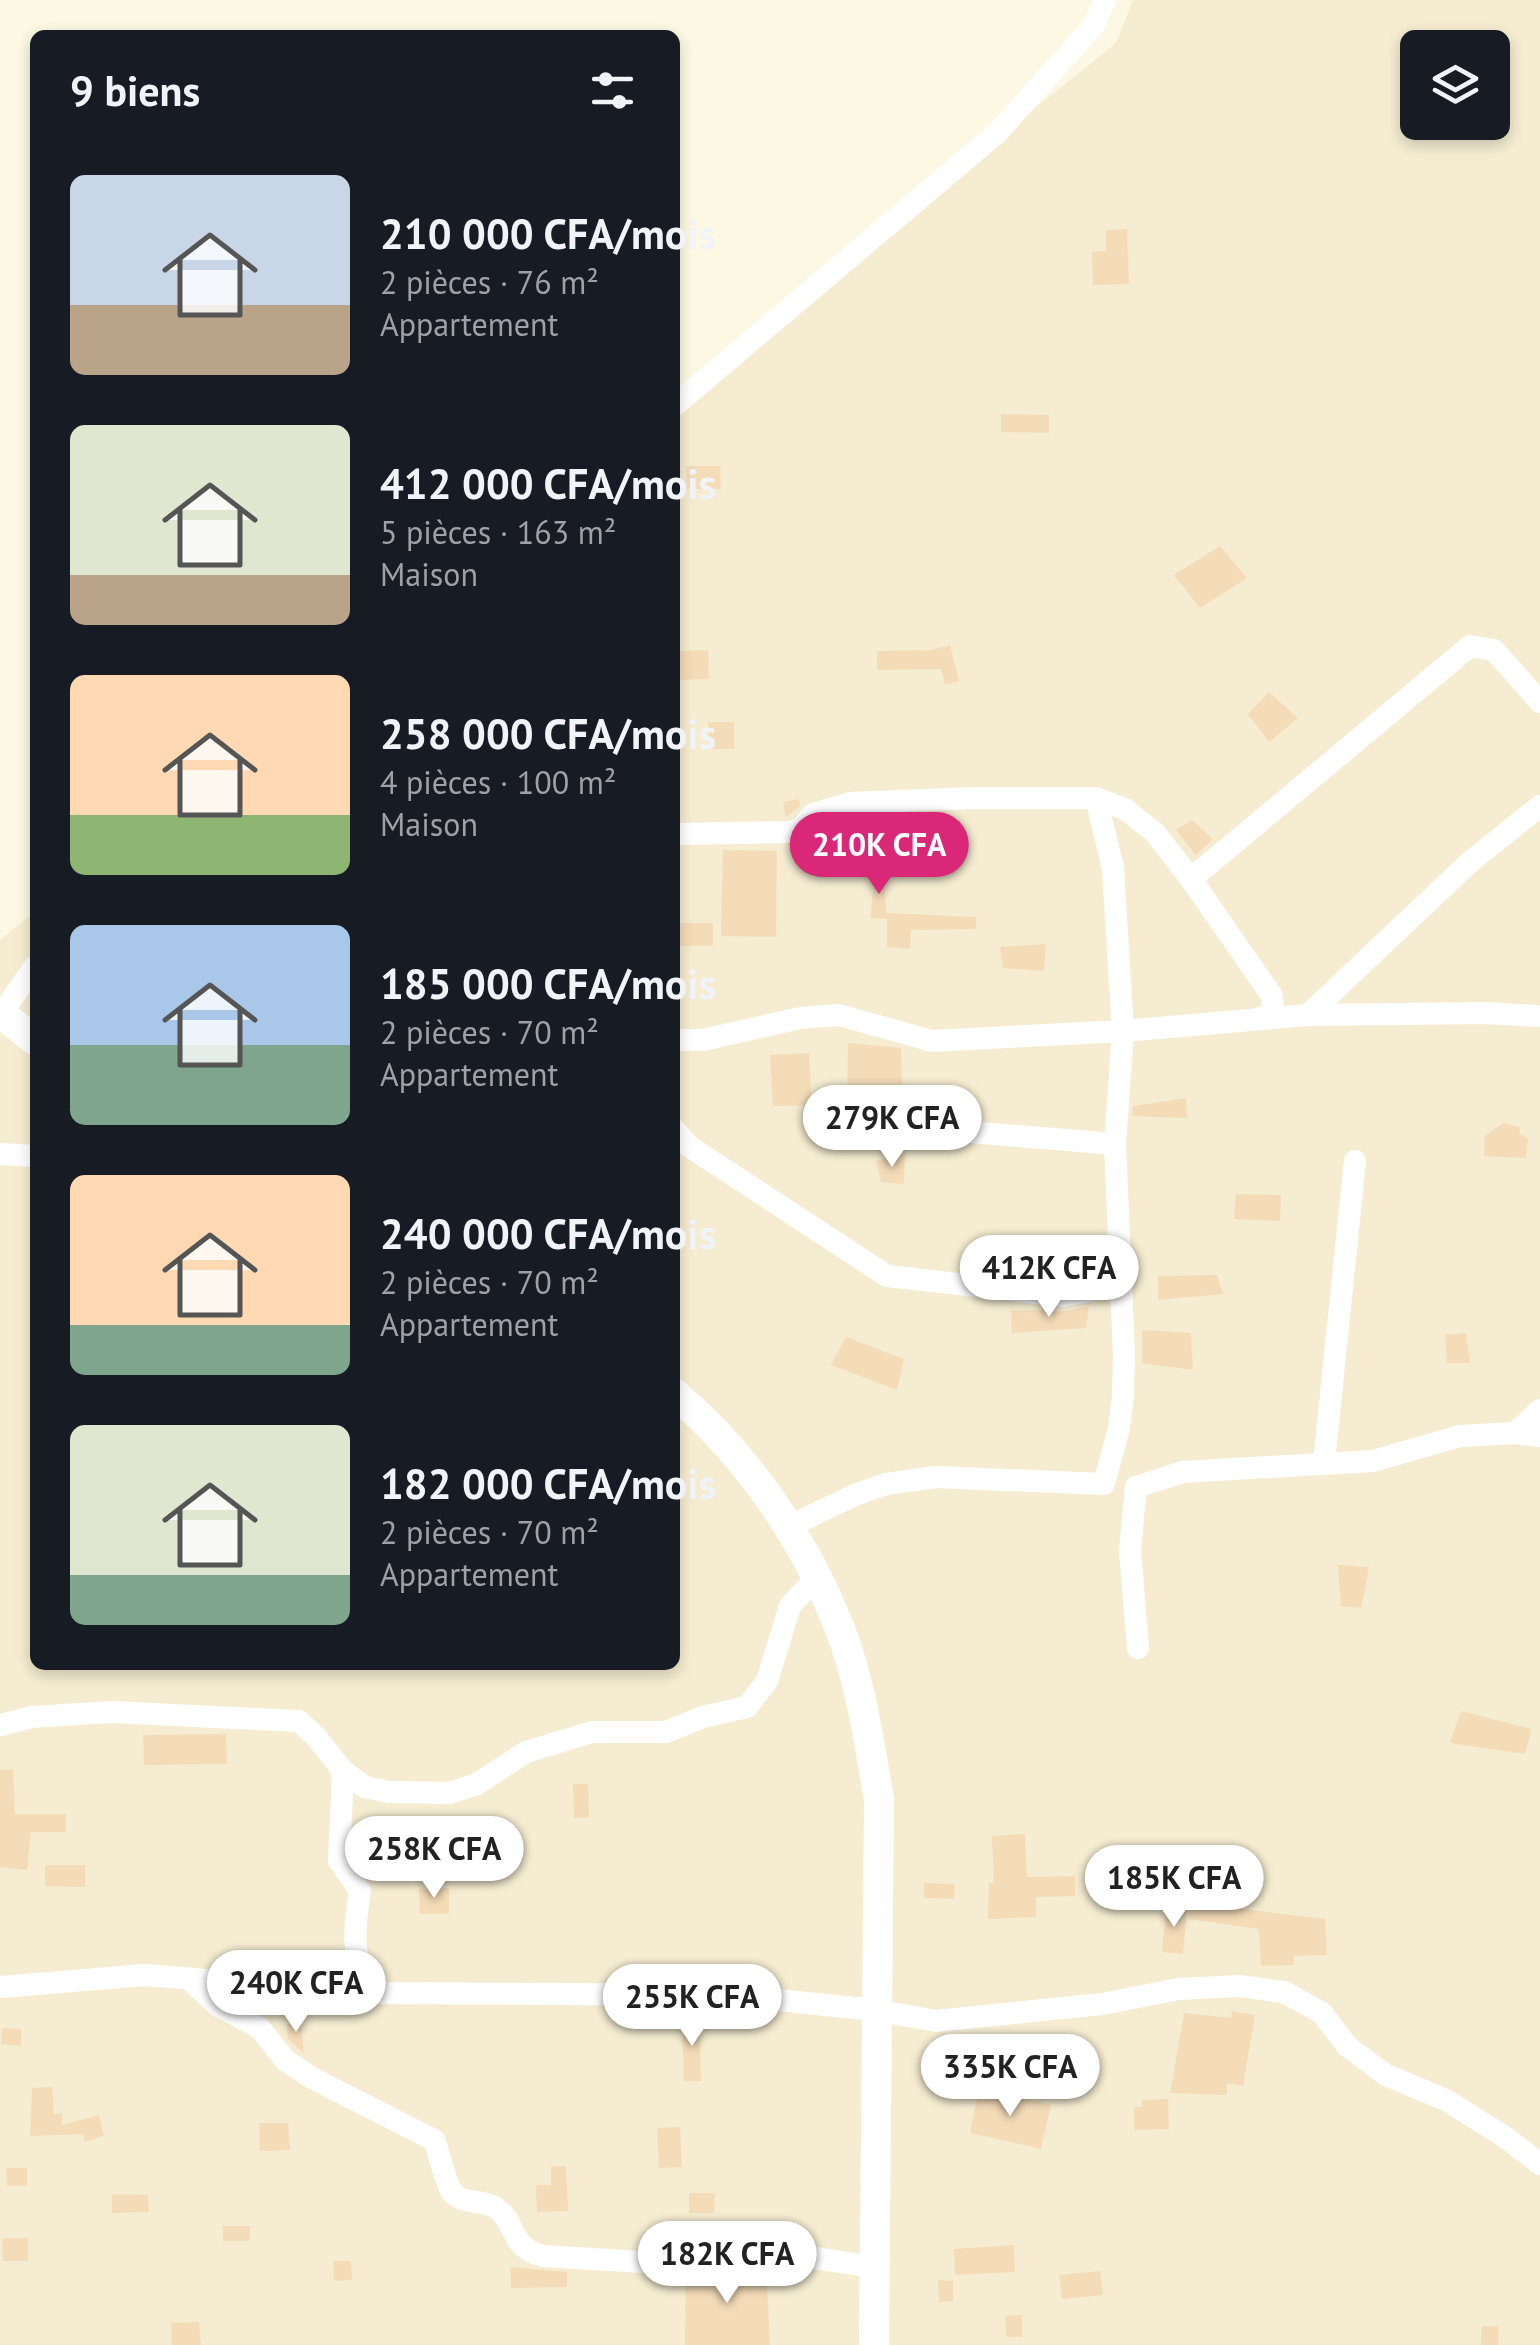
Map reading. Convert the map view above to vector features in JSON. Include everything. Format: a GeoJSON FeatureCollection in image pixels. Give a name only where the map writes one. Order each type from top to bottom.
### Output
{"type":"FeatureCollection","features":[{"type":"Feature","properties":{"kind":"main road"},"geometry":{"type":"LineString","coordinates":[[0,1014],[30,1036]]}},
{"type":"Feature","properties":{"kind":"main road"},"geometry":{"type":"LineString","coordinates":[[680,1399],[755,1478],[790,1526],[840,1630],[864,1710],[879,1799],[874,2345]]}},
{"type":"Feature","properties":{"kind":"street"},"geometry":{"type":"LineString","coordinates":[[680,401],[997,132],[1094,26],[1104,0]]}},
{"type":"Feature","properties":{"kind":"street"},"geometry":{"type":"LineString","coordinates":[[1191,879],[1470,646],[1494,650],[1540,702]]}},
{"type":"Feature","properties":{"kind":"street"},"geometry":{"type":"LineString","coordinates":[[1096,798],[1113,868],[1122,1032],[1115,1144],[1123,1396],[1120,1428],[1104,1484]]}},
{"type":"Feature","properties":{"kind":"street"},"geometry":{"type":"LineString","coordinates":[[680,834],[791,832],[812,814],[850,803],[1096,798],[1126,809],[1155,832],[1191,879],[1272,996],[1273,1017],[1122,1032]]}},
{"type":"Feature","properties":{"kind":"street"},"geometry":{"type":"LineString","coordinates":[[1308,1016],[1470,862],[1540,806]]}},
{"type":"Feature","properties":{"kind":"street"},"geometry":{"type":"LineString","coordinates":[[0,1014],[30,973]]}},
{"type":"Feature","properties":{"kind":"street"},"geometry":{"type":"LineString","coordinates":[[680,1040],[704,1040],[800,1018],[839,1015],[932,1041],[1122,1032],[1308,1016],[1540,1016]]}},
{"type":"Feature","properties":{"kind":"street"},"geometry":{"type":"LineString","coordinates":[[887,1125],[1115,1144]]}},
{"type":"Feature","properties":{"kind":"street"},"geometry":{"type":"LineString","coordinates":[[680,1136],[690,1148],[887,1276],[1064,1296],[1119,1285]]}},
{"type":"Feature","properties":{"kind":"street"},"geometry":{"type":"LineString","coordinates":[[0,1154],[30,1156]]}},
{"type":"Feature","properties":{"kind":"street"},"geometry":{"type":"LineString","coordinates":[[1324,1462],[1355,1161]]}},
{"type":"Feature","properties":{"kind":"street"},"geometry":{"type":"LineString","coordinates":[[1515,1433],[1540,1410]]}},
{"type":"Feature","properties":{"kind":"street"},"geometry":{"type":"LineString","coordinates":[[790,1526],[886,1484],[936,1477],[1136,1487],[1184,1472],[1373,1460],[1460,1436],[1540,1436]]}},
{"type":"Feature","properties":{"kind":"street"},"geometry":{"type":"LineString","coordinates":[[1136,1487],[1130,1550],[1138,1648]]}},
{"type":"Feature","properties":{"kind":"street"},"geometry":{"type":"LineString","coordinates":[[0,1725],[32,1717],[112,1712],[299,1721],[343,1772],[365,1787],[390,1792],[449,1793],[476,1784],[526,1752],[592,1732],[666,1732],[747,1706],[767,1680],[790,1606],[816,1578]]}},
{"type":"Feature","properties":{"kind":"street"},"geometry":{"type":"LineString","coordinates":[[343,1772],[338,1861],[360,1891],[353,1938],[356,1961],[368,1994]]}},
{"type":"Feature","properties":{"kind":"street"},"geometry":{"type":"LineString","coordinates":[[0,1987],[145,1976],[368,1994],[728,1995],[876,2010],[936,2021],[1102,2004],[1178,1989],[1239,1986],[1284,1992],[1322,2013],[1347,2046],[1386,2075],[1446,2100],[1540,2164]]}},
{"type":"Feature","properties":{"kind":"street"},"geometry":{"type":"LineString","coordinates":[[190,1980],[218,2006],[260,2028],[285,2060],[312,2078],[434,2140],[451,2191],[463,2199],[485,2202],[500,2210],[514,2238],[528,2252],[660,2263],[698,2250],[775,2252],[874,2267]]}},
{"type":"Feature","properties":{"kind":"shaded area"},"geometry":{"type":"Polygon","coordinates":[[[1133,0],[1540,0],[1540,2345],[0,2345],[0,940],[30,916],[30,1670],[680,1670],[680,394],[1116,43],[1133,0]]]}},
{"type":"Feature","properties":{"kind":"building"},"geometry":{"type":"Polygon","coordinates":[[[1127,229],[1129,284],[1093,285],[1092,252],[1106,251],[1106,230],[1127,229]]]}},
{"type":"Feature","properties":{"kind":"building"},"geometry":{"type":"Polygon","coordinates":[[[1001,414],[1049,415],[1049,433],[1001,432],[1001,414]]]}},
{"type":"Feature","properties":{"kind":"building"},"geometry":{"type":"Polygon","coordinates":[[[686,466],[720,466],[721,489],[687,489],[686,466]]]}},
{"type":"Feature","properties":{"kind":"building"},"geometry":{"type":"Polygon","coordinates":[[[1220,546],[1247,578],[1200,608],[1174,575],[1220,546]]]}},
{"type":"Feature","properties":{"kind":"building"},"geometry":{"type":"Polygon","coordinates":[[[950,645],[959,681],[945,685],[941,669],[877,670],[877,651],[931,650],[950,645]]]}},
{"type":"Feature","properties":{"kind":"building"},"geometry":{"type":"Polygon","coordinates":[[[708,650],[709,679],[680,680],[680,651],[708,650]]]}},
{"type":"Feature","properties":{"kind":"building"},"geometry":{"type":"Polygon","coordinates":[[[1269,692],[1298,718],[1269,742],[1248,714],[1269,692]]]}},
{"type":"Feature","properties":{"kind":"building"},"geometry":{"type":"Polygon","coordinates":[[[708,722],[734,722],[734,749],[709,749],[708,722]]]}},
{"type":"Feature","properties":{"kind":"building"},"geometry":{"type":"Polygon","coordinates":[[[799,799],[800,806],[786,817],[783,802],[799,799]]]}},
{"type":"Feature","properties":{"kind":"building"},"geometry":{"type":"Polygon","coordinates":[[[1192,820],[1213,839],[1196,855],[1176,830],[1192,820]]]}},
{"type":"Feature","properties":{"kind":"building"},"geometry":{"type":"Polygon","coordinates":[[[723,850],[777,851],[776,937],[721,936],[723,850]]]}},
{"type":"Feature","properties":{"kind":"building"},"geometry":{"type":"Polygon","coordinates":[[[876,869],[883,869],[887,919],[870,918],[876,869]]]}},
{"type":"Feature","properties":{"kind":"building"},"geometry":{"type":"Polygon","coordinates":[[[887,913],[976,917],[976,929],[911,930],[910,949],[887,947],[887,913]]]}},
{"type":"Feature","properties":{"kind":"building"},"geometry":{"type":"Polygon","coordinates":[[[680,923],[713,923],[713,946],[680,946],[680,923]]]}},
{"type":"Feature","properties":{"kind":"building"},"geometry":{"type":"Polygon","coordinates":[[[1046,944],[1044,971],[1003,968],[1000,947],[1046,944]]]}},
{"type":"Feature","properties":{"kind":"building"},"geometry":{"type":"Polygon","coordinates":[[[848,1043],[901,1048],[902,1104],[847,1103],[848,1043]]]}},
{"type":"Feature","properties":{"kind":"building"},"geometry":{"type":"Polygon","coordinates":[[[809,1053],[812,1105],[773,1106],[770,1055],[809,1053]]]}},
{"type":"Feature","properties":{"kind":"building"},"geometry":{"type":"Polygon","coordinates":[[[1186,1098],[1187,1118],[1132,1116],[1133,1106],[1186,1098]]]}},
{"type":"Feature","properties":{"kind":"building"},"geometry":{"type":"Polygon","coordinates":[[[817,1100],[839,1106],[834,1135],[811,1130],[817,1100]]]}},
{"type":"Feature","properties":{"kind":"building"},"geometry":{"type":"Polygon","coordinates":[[[1503,1123],[1519,1127],[1520,1134],[1528,1138],[1526,1158],[1484,1156],[1485,1136],[1503,1123]]]}},
{"type":"Feature","properties":{"kind":"building"},"geometry":{"type":"Polygon","coordinates":[[[905,1154],[904,1184],[881,1182],[876,1161],[905,1154]]]}},
{"type":"Feature","properties":{"kind":"building"},"geometry":{"type":"Polygon","coordinates":[[[1236,1194],[1281,1195],[1280,1221],[1234,1219],[1236,1194]]]}},
{"type":"Feature","properties":{"kind":"building"},"geometry":{"type":"Polygon","coordinates":[[[1217,1275],[1223,1294],[1158,1300],[1158,1276],[1217,1275]]]}},
{"type":"Feature","properties":{"kind":"building"},"geometry":{"type":"Polygon","coordinates":[[[1089,1306],[1086,1328],[1012,1333],[1011,1310],[1066,1311],[1089,1306]]]}},
{"type":"Feature","properties":{"kind":"building"},"geometry":{"type":"Polygon","coordinates":[[[1142,1330],[1191,1333],[1193,1370],[1142,1363],[1142,1330]]]}},
{"type":"Feature","properties":{"kind":"building"},"geometry":{"type":"Polygon","coordinates":[[[1466,1333],[1470,1363],[1447,1363],[1445,1335],[1466,1333]]]}},
{"type":"Feature","properties":{"kind":"building"},"geometry":{"type":"Polygon","coordinates":[[[846,1337],[904,1359],[897,1390],[831,1365],[846,1337]]]}},
{"type":"Feature","properties":{"kind":"building"},"geometry":{"type":"Polygon","coordinates":[[[1338,1565],[1369,1567],[1361,1608],[1341,1606],[1338,1565]]]}},
{"type":"Feature","properties":{"kind":"building"},"geometry":{"type":"Polygon","coordinates":[[[1461,1711],[1532,1729],[1525,1754],[1450,1743],[1461,1711]]]}},
{"type":"Feature","properties":{"kind":"building"},"geometry":{"type":"Polygon","coordinates":[[[226,1734],[227,1764],[144,1765],[143,1735],[226,1734]]]}},
{"type":"Feature","properties":{"kind":"building"},"geometry":{"type":"Polygon","coordinates":[[[13,1769],[15,1814],[66,1814],[66,1832],[31,1832],[27,1870],[0,1867],[0,1770],[13,1769]]]}},
{"type":"Feature","properties":{"kind":"building"},"geometry":{"type":"Polygon","coordinates":[[[573,1784],[588,1784],[589,1818],[574,1818],[573,1784]]]}},
{"type":"Feature","properties":{"kind":"building"},"geometry":{"type":"Polygon","coordinates":[[[1025,1834],[1027,1877],[1075,1876],[1075,1896],[1036,1897],[1036,1917],[988,1919],[989,1883],[994,1883],[992,1836],[1025,1834]]]}},
{"type":"Feature","properties":{"kind":"building"},"geometry":{"type":"Polygon","coordinates":[[[45,1865],[85,1865],[85,1887],[45,1886],[45,1865]]]}},
{"type":"Feature","properties":{"kind":"building"},"geometry":{"type":"Polygon","coordinates":[[[924,1883],[955,1884],[954,1899],[924,1898],[924,1883]]]}},
{"type":"Feature","properties":{"kind":"building"},"geometry":{"type":"Polygon","coordinates":[[[449,1888],[449,1914],[420,1914],[419,1889],[449,1888]]]}},
{"type":"Feature","properties":{"kind":"building"},"geometry":{"type":"Polygon","coordinates":[[[1191,1903],[1325,1919],[1327,1955],[1294,1956],[1294,1965],[1261,1966],[1259,1929],[1189,1919],[1191,1903]]]}},
{"type":"Feature","properties":{"kind":"building"},"geometry":{"type":"Polygon","coordinates":[[[1166,1907],[1187,1909],[1183,1954],[1162,1952],[1166,1907]]]}},
{"type":"Feature","properties":{"kind":"building"},"geometry":{"type":"Polygon","coordinates":[[[1232,2011],[1255,2015],[1243,2086],[1227,2083],[1227,2095],[1170,2093],[1184,2013],[1231,2018],[1232,2011]]]}},
{"type":"Feature","properties":{"kind":"building"},"geometry":{"type":"Polygon","coordinates":[[[682,2018],[700,2018],[701,2081],[684,2081],[682,2018]]]}},
{"type":"Feature","properties":{"kind":"building"},"geometry":{"type":"Polygon","coordinates":[[[301,2023],[304,2054],[288,2039],[287,2024],[301,2023]]]}},
{"type":"Feature","properties":{"kind":"building"},"geometry":{"type":"Polygon","coordinates":[[[2,2028],[21,2029],[21,2046],[1,2044],[2,2028]]]}},
{"type":"Feature","properties":{"kind":"building"},"geometry":{"type":"Polygon","coordinates":[[[52,2087],[54,2114],[62,2113],[62,2125],[99,2115],[104,2136],[85,2142],[83,2134],[30,2136],[32,2088],[52,2087]]]}},
{"type":"Feature","properties":{"kind":"building"},"geometry":{"type":"Polygon","coordinates":[[[979,2089],[1051,2105],[1041,2149],[970,2133],[979,2089]]]}},
{"type":"Feature","properties":{"kind":"building"},"geometry":{"type":"Polygon","coordinates":[[[1168,2099],[1169,2129],[1134,2130],[1134,2107],[1142,2107],[1142,2100],[1168,2099]]]}},
{"type":"Feature","properties":{"kind":"building"},"geometry":{"type":"Polygon","coordinates":[[[259,2123],[288,2123],[290,2150],[260,2151],[259,2123]]]}},
{"type":"Feature","properties":{"kind":"building"},"geometry":{"type":"Polygon","coordinates":[[[680,2127],[682,2167],[659,2168],[657,2128],[680,2127]]]}},
{"type":"Feature","properties":{"kind":"building"},"geometry":{"type":"Polygon","coordinates":[[[551,2166],[566,2166],[568,2211],[537,2212],[536,2185],[551,2185],[551,2166]]]}},
{"type":"Feature","properties":{"kind":"building"},"geometry":{"type":"Polygon","coordinates":[[[6,2168],[27,2168],[27,2186],[7,2186],[6,2168]]]}},
{"type":"Feature","properties":{"kind":"building"},"geometry":{"type":"Polygon","coordinates":[[[689,2193],[715,2193],[714,2213],[689,2213],[689,2193]]]}},
{"type":"Feature","properties":{"kind":"building"},"geometry":{"type":"Polygon","coordinates":[[[112,2194],[148,2195],[149,2212],[112,2213],[112,2194]]]}},
{"type":"Feature","properties":{"kind":"building"},"geometry":{"type":"Polygon","coordinates":[[[223,2226],[250,2226],[250,2241],[223,2241],[223,2226]]]}},
{"type":"Feature","properties":{"kind":"building"},"geometry":{"type":"Polygon","coordinates":[[[2,2238],[28,2238],[28,2261],[3,2261],[2,2238]]]}},
{"type":"Feature","properties":{"kind":"building"},"geometry":{"type":"Polygon","coordinates":[[[1014,2245],[1015,2272],[955,2275],[954,2249],[1014,2245]]]}},
{"type":"Feature","properties":{"kind":"building"},"geometry":{"type":"Polygon","coordinates":[[[333,2261],[351,2261],[352,2280],[334,2281],[333,2261]]]}},
{"type":"Feature","properties":{"kind":"building"},"geometry":{"type":"Polygon","coordinates":[[[714,2265],[766,2267],[770,2345],[685,2345],[686,2270],[714,2265]]]}},
{"type":"Feature","properties":{"kind":"building"},"geometry":{"type":"Polygon","coordinates":[[[510,2267],[567,2272],[567,2287],[511,2288],[510,2267]]]}},
{"type":"Feature","properties":{"kind":"building"},"geometry":{"type":"Polygon","coordinates":[[[1100,2271],[1103,2295],[1062,2299],[1059,2275],[1100,2271]]]}},
{"type":"Feature","properties":{"kind":"building"},"geometry":{"type":"Polygon","coordinates":[[[938,2280],[953,2281],[953,2301],[939,2302],[938,2280]]]}},
{"type":"Feature","properties":{"kind":"building"},"geometry":{"type":"Polygon","coordinates":[[[1022,2315],[1022,2337],[1006,2337],[1005,2316],[1022,2315]]]}},
{"type":"Feature","properties":{"kind":"building"},"geometry":{"type":"Polygon","coordinates":[[[199,2322],[201,2345],[172,2345],[171,2323],[199,2322]]]}},
{"type":"Feature","properties":{"kind":"building"},"geometry":{"type":"Polygon","coordinates":[[[1482,2326],[1499,2326],[1498,2345],[1481,2345],[1482,2326]]]}}]}
